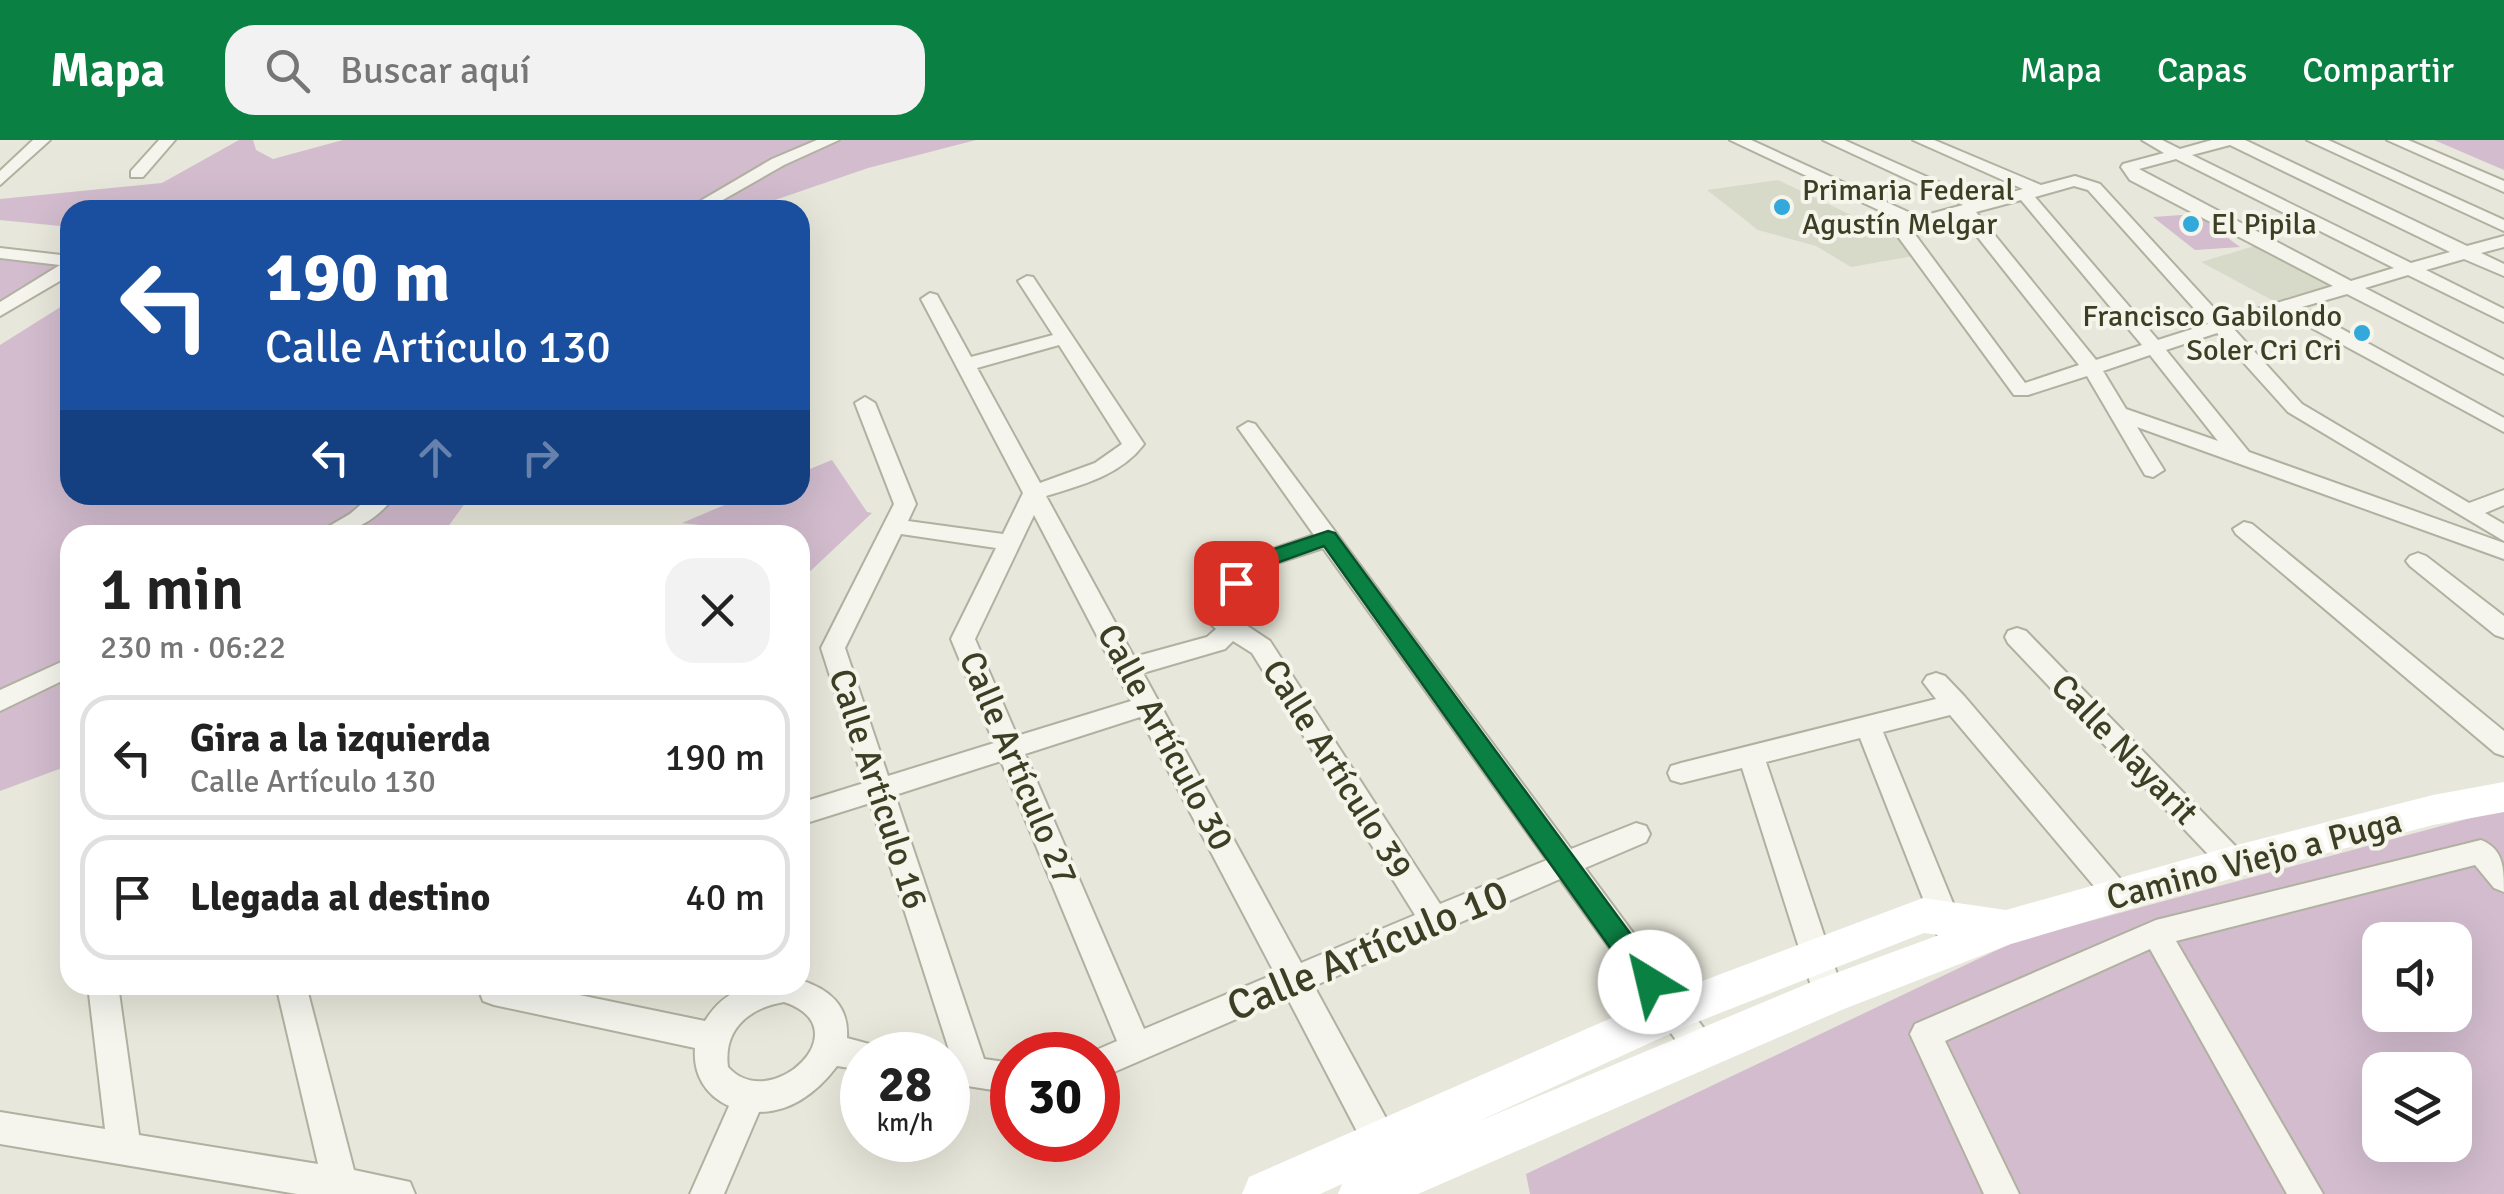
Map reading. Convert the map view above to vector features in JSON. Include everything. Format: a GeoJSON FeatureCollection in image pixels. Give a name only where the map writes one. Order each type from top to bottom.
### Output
{"type":"FeatureCollection","features":[{"type":"Feature","properties":{"kind":"street"},"geometry":{"type":"LineString","coordinates":[[0,180],[42,140]]}},
{"type":"Feature","properties":{"kind":"street"},"geometry":{"type":"LineString","coordinates":[[137,174],[167,140]]}},
{"type":"Feature","properties":{"kind":"street"},"geometry":{"type":"LineString","coordinates":[[712,200],[778,162],[831,140]]}},
{"type":"Feature","properties":{"kind":"street"},"geometry":{"type":"LineString","coordinates":[[1738,140],[1908,224],[2021,390],[2504,240]]}},
{"type":"Feature","properties":{"kind":"street"},"geometry":{"type":"LineString","coordinates":[[1831,140],[1972,208],[2091,367],[2153,470]]}},
{"type":"Feature","properties":{"kind":"street"},"geometry":{"type":"LineString","coordinates":[[1921,140],[2032,192],[2241,456]]}},
{"type":"Feature","properties":{"kind":"street"},"geometry":{"type":"LineString","coordinates":[[2150,140],[2504,316]]}},
{"type":"Feature","properties":{"kind":"street"},"geometry":{"type":"LineString","coordinates":[[2504,270],[2231,140],[2129,167],[2136,177],[2504,368]]}},
{"type":"Feature","properties":{"kind":"street"},"geometry":{"type":"LineString","coordinates":[[2315,140],[2504,226]]}},
{"type":"Feature","properties":{"kind":"street"},"geometry":{"type":"LineString","coordinates":[[2395,140],[2504,188]]}},
{"type":"Feature","properties":{"kind":"street"},"geometry":{"type":"LineString","coordinates":[[1908,224],[2075,181],[2094,187],[2294,408],[2504,534]]}},
{"type":"Feature","properties":{"kind":"street"},"geometry":{"type":"LineString","coordinates":[[0,253],[60,262]]}},
{"type":"Feature","properties":{"kind":"street"},"geometry":{"type":"LineString","coordinates":[[0,310],[60,271]]}},
{"type":"Feature","properties":{"kind":"street"},"geometry":{"type":"LineString","coordinates":[[1027,281],[1132,444],[1127,454],[1080,478],[1034,492]]}},
{"type":"Feature","properties":{"kind":"street","name":"Calle Artículo 30"},"geometry":{"type":"LineString","coordinates":[[930,299],[1296,980],[1381,1171]]}},
{"type":"Feature","properties":{"kind":"street"},"geometry":{"type":"LineString","coordinates":[[2286,306],[2504,426]]}},
{"type":"Feature","properties":{"kind":"street"},"geometry":{"type":"LineString","coordinates":[[965,364],[1064,338]]}},
{"type":"Feature","properties":{"kind":"street","name":"Calle Artículo 16"},"geometry":{"type":"LineString","coordinates":[[865,403],[904,504],[833,648],[949,1032]]}},
{"type":"Feature","properties":{"kind":"street"},"geometry":{"type":"LineString","coordinates":[[2118,413],[2504,550]]}},
{"type":"Feature","properties":{"kind":"street"},"geometry":{"type":"LineString","coordinates":[[1248,428],[1700,1048]]}},
{"type":"Feature","properties":{"kind":"street","name":"Calle Artículo 27"},"geometry":{"type":"LineString","coordinates":[[1034,492],[963,639],[1136,1048]]}},
{"type":"Feature","properties":{"kind":"street"},"geometry":{"type":"LineString","coordinates":[[2467,512],[2504,497]]}},
{"type":"Feature","properties":{"kind":"street"},"geometry":{"type":"LineString","coordinates":[[344,525],[374,505]]}},
{"type":"Feature","properties":{"kind":"street"},"geometry":{"type":"LineString","coordinates":[[894,526],[1009,542]]}},
{"type":"Feature","properties":{"kind":"street"},"geometry":{"type":"LineString","coordinates":[[2244,529],[2504,746]]}},
{"type":"Feature","properties":{"kind":"street"},"geometry":{"type":"LineString","coordinates":[[1128,668],[1216,643],[1231,628],[1214,615],[1212,606],[1224,594],[1260,561],[1328,538]]}},
{"type":"Feature","properties":{"kind":"street"},"geometry":{"type":"LineString","coordinates":[[2418,561],[2504,629]]}},
{"type":"Feature","properties":{"kind":"street","name":"Calle Artículo 39"},"geometry":{"type":"LineString","coordinates":[[1231,628],[1261,647],[1434,920]]}},
{"type":"Feature","properties":{"kind":"street","name":"Calle Nayarit"},"geometry":{"type":"LineString","coordinates":[[2017,637],[2233,862]]}},
{"type":"Feature","properties":{"kind":"street"},"geometry":{"type":"LineString","coordinates":[[0,702],[60,671]]}},
{"type":"Feature","properties":{"kind":"street"},"geometry":{"type":"LineString","coordinates":[[1936,682],[2119,895]]}},
{"type":"Feature","properties":{"kind":"street"},"geometry":{"type":"LineString","coordinates":[[1681,773],[1956,704]]}},
{"type":"Feature","properties":{"kind":"street"},"geometry":{"type":"LineString","coordinates":[[810,811],[1148,705]]}},
{"type":"Feature","properties":{"kind":"street"},"geometry":{"type":"LineString","coordinates":[[1868,726],[1950,932]]}},
{"type":"Feature","properties":{"kind":"street"},"geometry":{"type":"LineString","coordinates":[[1751,756],[1822,975]]}},
{"type":"Feature","properties":{"kind":"street","name":"Camino Viejo a Puga"},"geometry":{"type":"LineString","coordinates":[[1822,975],[1950,932],[2006,928],[2233,862],[2433,810],[2504,797]]}},
{"type":"Feature","properties":{"kind":"street","name":"Calle Artículo 10"},"geometry":{"type":"LineString","coordinates":[[1120,1055],[1636,834]]}},
{"type":"Feature","properties":{"kind":"street"},"geometry":{"type":"LineString","coordinates":[[2002,1194],[1926,1034],[2156,934],[2480,852],[2504,880]]}},
{"type":"Feature","properties":{"kind":"street"},"geometry":{"type":"LineString","coordinates":[[2156,934],[2306,1194]]}},
{"type":"Feature","properties":{"kind":"street"},"geometry":{"type":"LineString","coordinates":[[1381,1171],[1672,1012],[1822,975]]}},
{"type":"Feature","properties":{"kind":"street"},"geometry":{"type":"LineString","coordinates":[[1266,1194],[1381,1171],[1700,1048],[1822,975]]}},
{"type":"Feature","properties":{"kind":"street"},"geometry":{"type":"LineString","coordinates":[[753,995],[732,1009],[713,1037],[710,1064],[723,1087],[749,1098],[787,1091],[805,1080],[829,1050],[833,1031],[830,1014],[820,999],[810,993]]}},
{"type":"Feature","properties":{"kind":"street"},"geometry":{"type":"LineString","coordinates":[[104,995],[124,1147]]}},
{"type":"Feature","properties":{"kind":"street"},"geometry":{"type":"LineString","coordinates":[[293,995],[339,1189]]}},
{"type":"Feature","properties":{"kind":"street"},"geometry":{"type":"LineString","coordinates":[[548,995],[575,997],[713,1037]]}},
{"type":"Feature","properties":{"kind":"street"},"geometry":{"type":"LineString","coordinates":[[829,1050],[840,1052]]}},
{"type":"Feature","properties":{"kind":"street"},"geometry":{"type":"LineString","coordinates":[[707,1194],[749,1098]]}},
{"type":"Feature","properties":{"kind":"street"},"geometry":{"type":"LineString","coordinates":[[0,1128],[124,1147],[339,1189],[398,1194]]}},
{"type":"Feature","properties":{"kind":"shaded area"},"geometry":{"type":"Polygon","coordinates":[[[239,140],[253,140],[256,150],[273,159],[343,140],[976,140],[868,168],[775,200],[60,200],[60,226],[0,220],[0,199],[162,183],[239,140]]]}},
{"type":"Feature","properties":{"kind":"shaded area"},"geometry":{"type":"Polygon","coordinates":[[[2434,140],[2504,140],[2504,170],[2434,140]]]}},
{"type":"Feature","properties":{"kind":"shaded area","name":"Primaria Federal Agustín Melgar"},"geometry":{"type":"Polygon","coordinates":[[[1778,180],[1872,225],[1900,230],[1919,255],[1851,267],[1816,246],[1758,230],[1707,190],[1778,180]]]}},
{"type":"Feature","properties":{"kind":"shaded area"},"geometry":{"type":"Polygon","coordinates":[[[2196,214],[2240,247],[2195,250],[2153,217],[2196,214]]]}},
{"type":"Feature","properties":{"kind":"shaded area"},"geometry":{"type":"Polygon","coordinates":[[[2261,244],[2352,292],[2292,311],[2201,262],[2261,244]]]}},
{"type":"Feature","properties":{"kind":"shaded area"},"geometry":{"type":"Polygon","coordinates":[[[0,260],[60,265],[60,270],[0,306],[0,260]]]}},
{"type":"Feature","properties":{"kind":"shaded area"},"geometry":{"type":"Polygon","coordinates":[[[60,307],[60,505],[464,505],[449,525],[60,525],[60,769],[0,791],[0,345],[60,307]]]}},
{"type":"Feature","properties":{"kind":"shaded area"},"geometry":{"type":"Polygon","coordinates":[[[832,460],[867,512],[872,513],[810,571],[810,525],[682,523],[724,505],[810,505],[810,469],[832,460]]]}},
{"type":"Feature","properties":{"kind":"shaded area"},"geometry":{"type":"Polygon","coordinates":[[[2504,809],[2504,1194],[1530,1194],[1526,1174],[2016,941],[2504,809]]]}},
{"type":"Feature","properties":{"kind":"place","name":"Primaria Federal Agustín Melgar"},"geometry":{"type":"Point","coordinates":[1782,207]}},
{"type":"Feature","properties":{"kind":"place","name":"El Pipila"},"geometry":{"type":"Point","coordinates":[2191,224]}},
{"type":"Feature","properties":{"kind":"place","name":"Francisco Gabilondo Soler Cri Cri"},"geometry":{"type":"Point","coordinates":[2362,333]}},
{"type":"Feature","properties":{"kind":"route"},"geometry":{"type":"LineString","coordinates":[[1236,583],[1260,561],[1328,538],[1650,982]]}}]}
